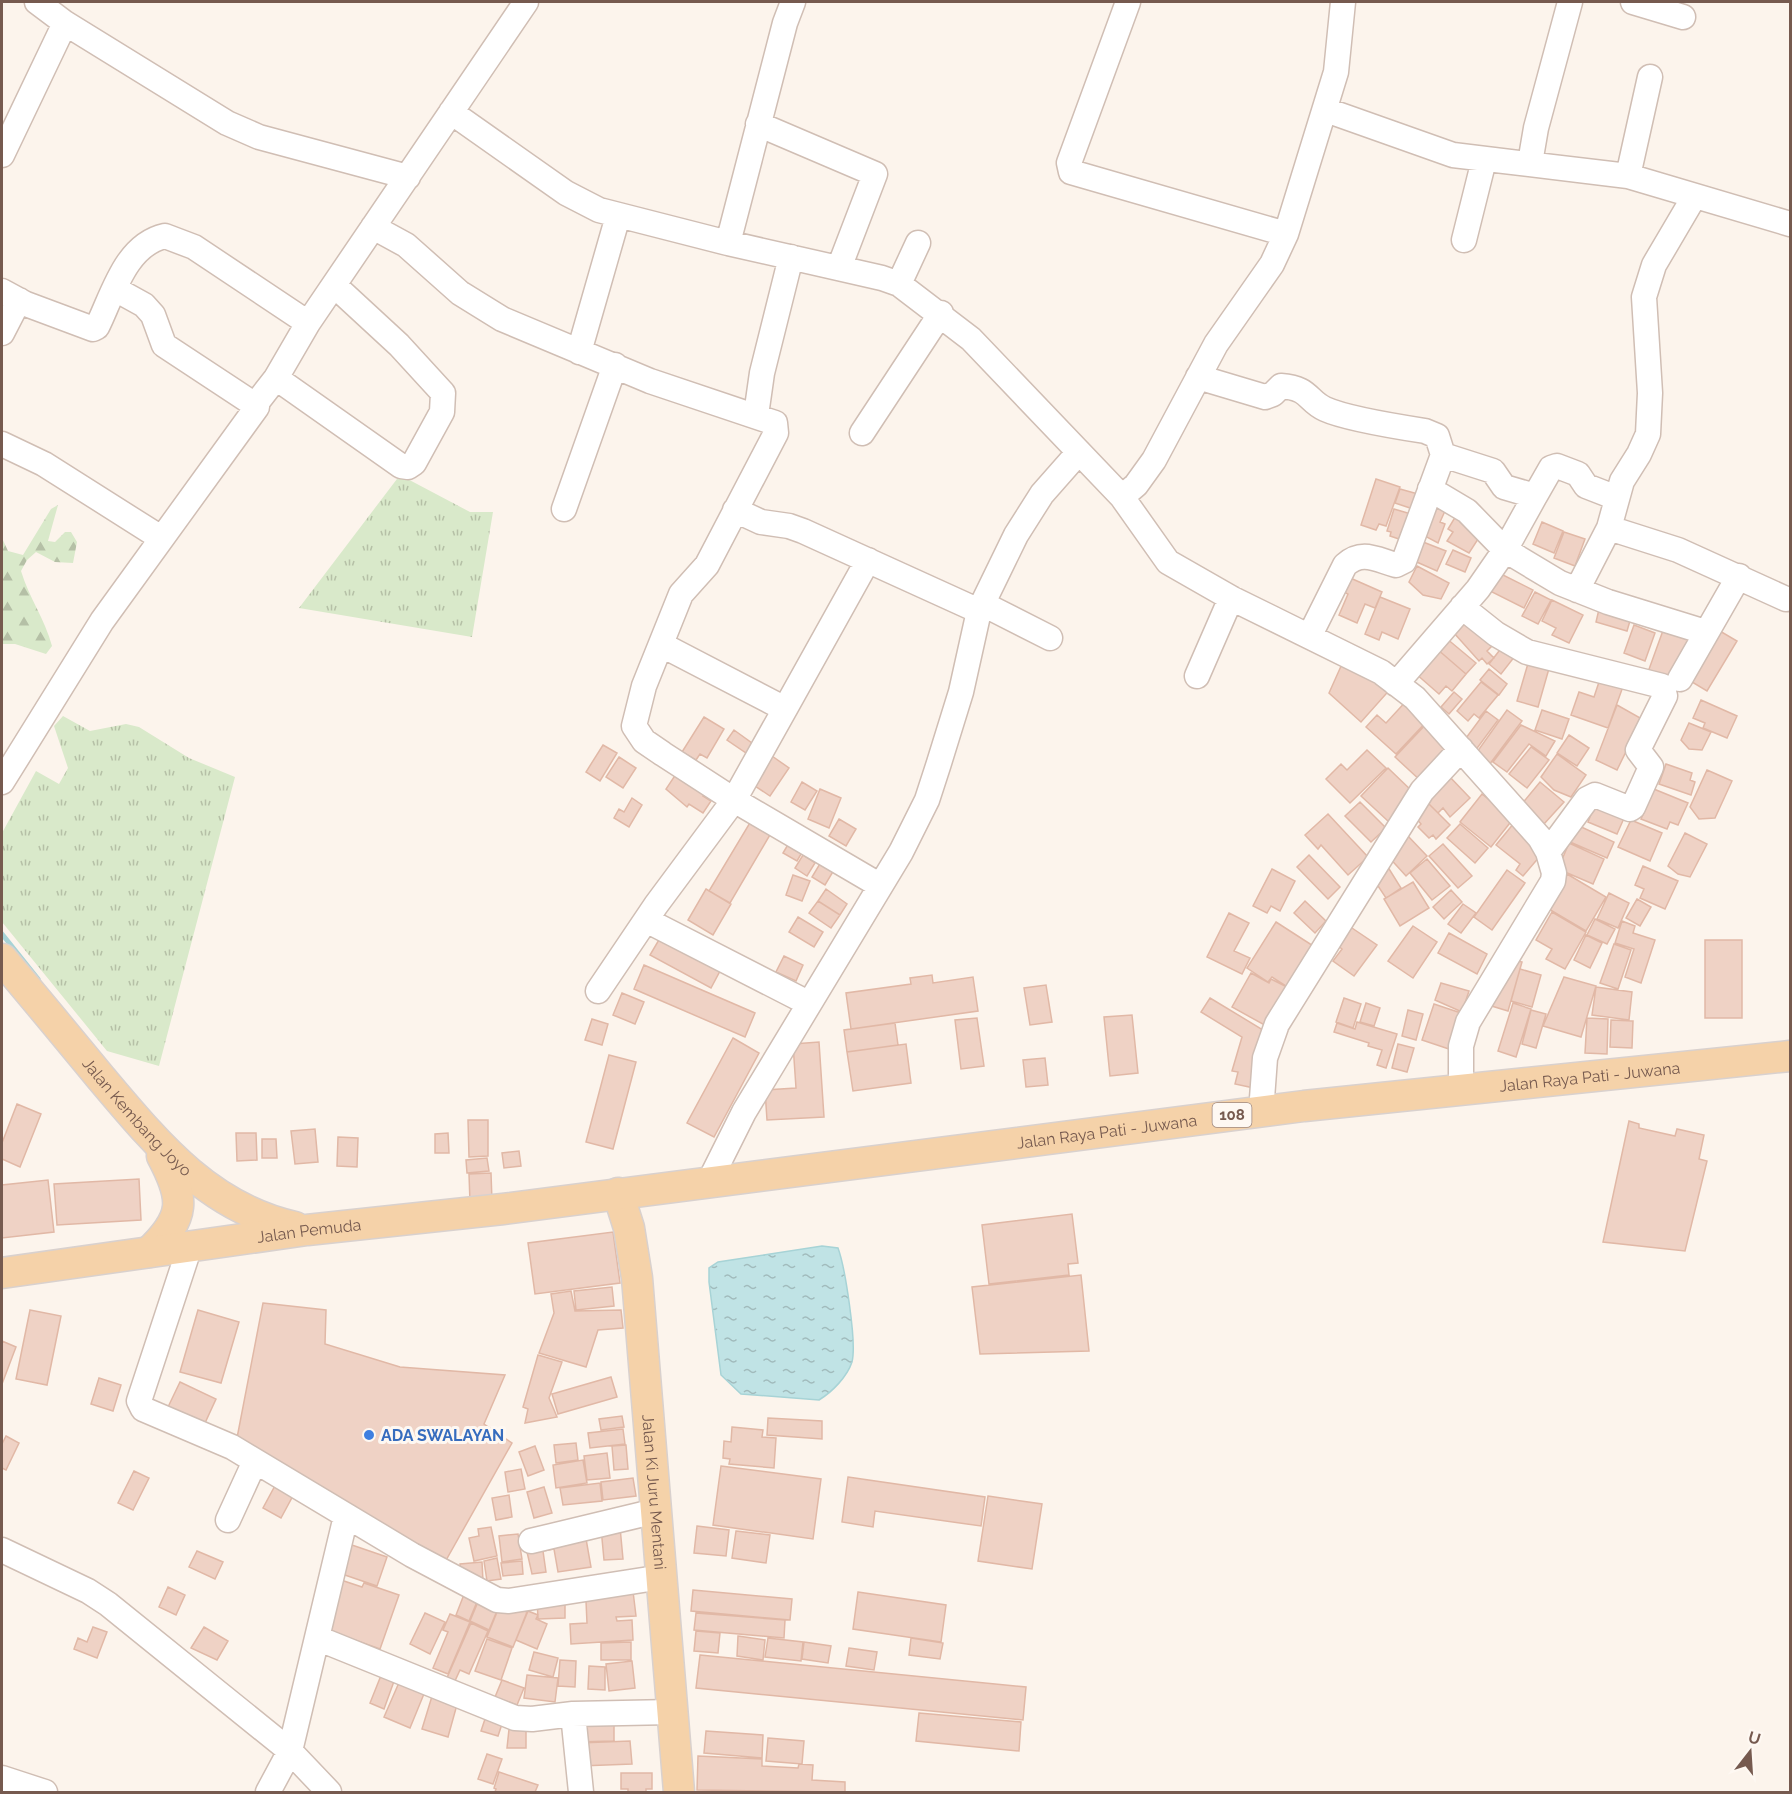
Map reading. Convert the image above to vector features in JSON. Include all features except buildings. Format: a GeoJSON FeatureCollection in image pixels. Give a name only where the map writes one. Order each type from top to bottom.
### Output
{"type":"FeatureCollection","features":[{"type":"Feature","properties":{"kind":"main road","name":"Jalan Kembang Joyo"},"geometry":{"type":"LineString","coordinates":[[2,959],[154,1141],[190,1175],[223,1199],[272,1222],[307,1230]]}},
{"type":"Feature","properties":{"kind":"main road","name":"Jalan Raya Pati - Juwana"},"geometry":{"type":"LineString","coordinates":[[675,1186],[1261,1112],[1791,1056]]}},
{"type":"Feature","properties":{"kind":"main road"},"geometry":{"type":"LineString","coordinates":[[148,1252],[173,1226],[180,1198],[176,1181],[154,1141]]}},
{"type":"Feature","properties":{"kind":"main road","name":"Jalan Pemuda"},"geometry":{"type":"LineString","coordinates":[[2,1273],[307,1230],[503,1209],[675,1186]]}},
{"type":"Feature","properties":{"kind":"main road","name":"Jalan Ki Juru Mentani"},"geometry":{"type":"LineString","coordinates":[[618,1193],[629,1228],[637,1278],[679,1792]]}},
{"type":"Feature","properties":{"kind":"street"},"geometry":{"type":"LineString","coordinates":[[37,2],[65,23],[196,105],[245,131],[259,137],[408,177]]}},
{"type":"Feature","properties":{"kind":"street"},"geometry":{"type":"LineString","coordinates":[[2,782],[102,621],[257,407],[255,405],[276,378],[308,323],[526,2]]}},
{"type":"Feature","properties":{"kind":"street"},"geometry":{"type":"LineString","coordinates":[[728,243],[785,23],[793,2]]}},
{"type":"Feature","properties":{"kind":"street"},"geometry":{"type":"LineString","coordinates":[[1128,2],[1069,163],[1071,173],[1286,234]]}},
{"type":"Feature","properties":{"kind":"street"},"geometry":{"type":"LineString","coordinates":[[1122,497],[1136,486],[1155,460],[1216,344],[1272,264],[1286,234],[1336,72],[1343,2]]}},
{"type":"Feature","properties":{"kind":"street"},"geometry":{"type":"LineString","coordinates":[[1530,163],[1536,128],[1570,2]]}},
{"type":"Feature","properties":{"kind":"street"},"geometry":{"type":"LineString","coordinates":[[1633,2],[1683,16]]}},
{"type":"Feature","properties":{"kind":"street"},"geometry":{"type":"LineString","coordinates":[[2,155],[65,23]]}},
{"type":"Feature","properties":{"kind":"street"},"geometry":{"type":"LineString","coordinates":[[1628,176],[1650,77]]}},
{"type":"Feature","properties":{"kind":"street"},"geometry":{"type":"LineString","coordinates":[[1326,110],[1430,149],[1484,160],[1530,163],[1628,176],[1791,224]]}},
{"type":"Feature","properties":{"kind":"street"},"geometry":{"type":"LineString","coordinates":[[451,112],[566,194],[618,216],[882,278],[899,284],[972,339],[1122,497],[1168,562],[1232,598],[1381,672],[1415,698],[1540,838],[1548,852],[1554,873],[1548,893],[1494,976],[1468,1022],[1461,1046],[1461,1092]]}},
{"type":"Feature","properties":{"kind":"street"},"geometry":{"type":"LineString","coordinates":[[758,124],[875,174],[839,268]]}},
{"type":"Feature","properties":{"kind":"street"},"geometry":{"type":"LineString","coordinates":[[1464,240],[1484,160]]}},
{"type":"Feature","properties":{"kind":"street"},"geometry":{"type":"LineString","coordinates":[[1577,590],[1609,528],[1622,481],[1639,454],[1648,434],[1650,393],[1644,297],[1654,265],[1694,197]]}},
{"type":"Feature","properties":{"kind":"street"},"geometry":{"type":"LineString","coordinates":[[579,352],[618,216]]}},
{"type":"Feature","properties":{"kind":"street"},"geometry":{"type":"LineString","coordinates":[[373,227],[406,245],[449,285],[502,319],[650,381],[776,423],[776,433],[707,565],[681,594],[634,718],[636,732],[663,754],[734,800],[879,885]]}},
{"type":"Feature","properties":{"kind":"street"},"geometry":{"type":"LineString","coordinates":[[2,333],[10,296],[93,329],[97,327],[131,258],[141,246],[153,238],[172,237],[194,246],[222,263],[308,323]]}},
{"type":"Feature","properties":{"kind":"street"},"geometry":{"type":"LineString","coordinates":[[899,284],[918,243]]}},
{"type":"Feature","properties":{"kind":"street"},"geometry":{"type":"LineString","coordinates":[[756,415],[762,373],[791,257]]}},
{"type":"Feature","properties":{"kind":"street"},"geometry":{"type":"LineString","coordinates":[[276,378],[400,466],[408,467],[414,463],[442,412],[443,393],[399,345],[334,285]]}},
{"type":"Feature","properties":{"kind":"street"},"geometry":{"type":"LineString","coordinates":[[115,289],[144,305],[153,315],[164,345],[255,405]]}},
{"type":"Feature","properties":{"kind":"street"},"geometry":{"type":"LineString","coordinates":[[862,433],[940,313]]}},
{"type":"Feature","properties":{"kind":"street"},"geometry":{"type":"LineString","coordinates":[[564,509],[615,365]]}},
{"type":"Feature","properties":{"kind":"street"},"geometry":{"type":"LineString","coordinates":[[1198,377],[1265,397],[1273,394],[1281,386],[1290,386],[1308,394],[1325,409],[1437,436],[1443,455],[1401,565],[1362,556],[1352,559],[1345,565],[1310,635]]}},
{"type":"Feature","properties":{"kind":"street"},"geometry":{"type":"LineString","coordinates":[[2,444],[44,464],[161,538]]}},
{"type":"Feature","properties":{"kind":"street"},"geometry":{"type":"LineString","coordinates":[[709,1182],[744,1112],[901,852],[927,800],[961,692],[981,608],[1016,535],[1042,494],[1079,452]]}},
{"type":"Feature","properties":{"kind":"street"},"geometry":{"type":"LineString","coordinates":[[1443,455],[1493,471],[1504,487],[1535,496]]}},
{"type":"Feature","properties":{"kind":"street"},"geometry":{"type":"LineString","coordinates":[[1396,684],[1462,607],[1505,550],[1551,468],[1557,466],[1578,474],[1586,486],[1617,498]]}},
{"type":"Feature","properties":{"kind":"street"},"geometry":{"type":"LineString","coordinates":[[1430,489],[1467,512],[1505,550],[1547,577],[1577,590],[1705,632]]}},
{"type":"Feature","properties":{"kind":"street"},"geometry":{"type":"LineString","coordinates":[[735,510],[761,522],[789,526],[803,531],[1050,638]]}},
{"type":"Feature","properties":{"kind":"street"},"geometry":{"type":"LineString","coordinates":[[1609,528],[1678,550],[1786,598]]}},
{"type":"Feature","properties":{"kind":"street"},"geometry":{"type":"LineString","coordinates":[[598,991],[646,920],[734,800],[868,560]]}},
{"type":"Feature","properties":{"kind":"street"},"geometry":{"type":"LineString","coordinates":[[1680,679],[1739,576]]}},
{"type":"Feature","properties":{"kind":"street"},"geometry":{"type":"LineString","coordinates":[[1197,676],[1232,598]]}},
{"type":"Feature","properties":{"kind":"street"},"geometry":{"type":"LineString","coordinates":[[1462,607],[1496,634],[1527,652],[1662,686],[1665,691],[1665,696],[1638,750],[1651,767],[1633,807],[1630,809],[1595,795],[1587,798],[1548,852]]}},
{"type":"Feature","properties":{"kind":"street"},"geometry":{"type":"LineString","coordinates":[[662,645],[785,710]]}},
{"type":"Feature","properties":{"kind":"street"},"geometry":{"type":"LineString","coordinates":[[1261,1112],[1266,1058],[1277,1024],[1422,791],[1461,749]]}},
{"type":"Feature","properties":{"kind":"street"},"geometry":{"type":"LineString","coordinates":[[646,920],[808,1003]]}},
{"type":"Feature","properties":{"kind":"street"},"geometry":{"type":"LineString","coordinates":[[190,1246],[139,1405],[224,1443],[412,1555],[497,1600],[509,1601],[662,1577]]}},
{"type":"Feature","properties":{"kind":"street"},"geometry":{"type":"LineString","coordinates":[[228,1520],[255,1461]]}},
{"type":"Feature","properties":{"kind":"street"},"geometry":{"type":"LineString","coordinates":[[531,1541],[656,1511]]}},
{"type":"Feature","properties":{"kind":"street"},"geometry":{"type":"LineString","coordinates":[[268,1792],[290,1751],[346,1515]]}},
{"type":"Feature","properties":{"kind":"street"},"geometry":{"type":"LineString","coordinates":[[2,1550],[99,1597],[290,1751],[329,1792]]}},
{"type":"Feature","properties":{"kind":"street"},"geometry":{"type":"LineString","coordinates":[[317,1638],[515,1718],[672,1712]]}},
{"type":"Feature","properties":{"kind":"street"},"geometry":{"type":"LineString","coordinates":[[573,1714],[581,1792]]}},
{"type":"Feature","properties":{"kind":"street"},"geometry":{"type":"LineString","coordinates":[[2,1778],[45,1792]]}},
{"type":"Feature","properties":{"kind":"green space"},"geometry":{"type":"Polygon","coordinates":[[[400,475],[470,512],[493,512],[472,637],[299,608],[400,475]]]}},
{"type":"Feature","properties":{"kind":"green space"},"geometry":{"type":"Polygon","coordinates":[[[58,505],[48,541],[55,542],[65,532],[71,532],[77,542],[73,563],[55,562],[36,552],[27,560],[21,571],[52,646],[46,654],[15,644],[2,644],[2,538],[8,551],[23,555],[51,509],[58,505]]]}},
{"type":"Feature","properties":{"kind":"green space"},"geometry":{"type":"Polygon","coordinates":[[[63,716],[90,731],[126,724],[139,727],[189,758],[235,777],[159,1066],[107,1051],[2,922],[2,833],[36,771],[59,784],[68,768],[54,726],[63,716]]]}},
{"type":"Feature","properties":{"kind":"water"},"geometry":{"type":"Polygon","coordinates":[[[822,1246],[838,1248],[841,1258],[852,1323],[853,1352],[850,1368],[838,1384],[819,1400],[741,1394],[721,1375],[709,1268],[718,1262],[822,1246]]]}},
{"type":"Feature","properties":{"kind":"waterway"},"geometry":{"type":"LineString","coordinates":[[2,934],[38,979]]}},
{"type":"Feature","properties":{"kind":"place","name":"ADA SWALAYAN"},"geometry":{"type":"Point","coordinates":[369,1435]}}]}
